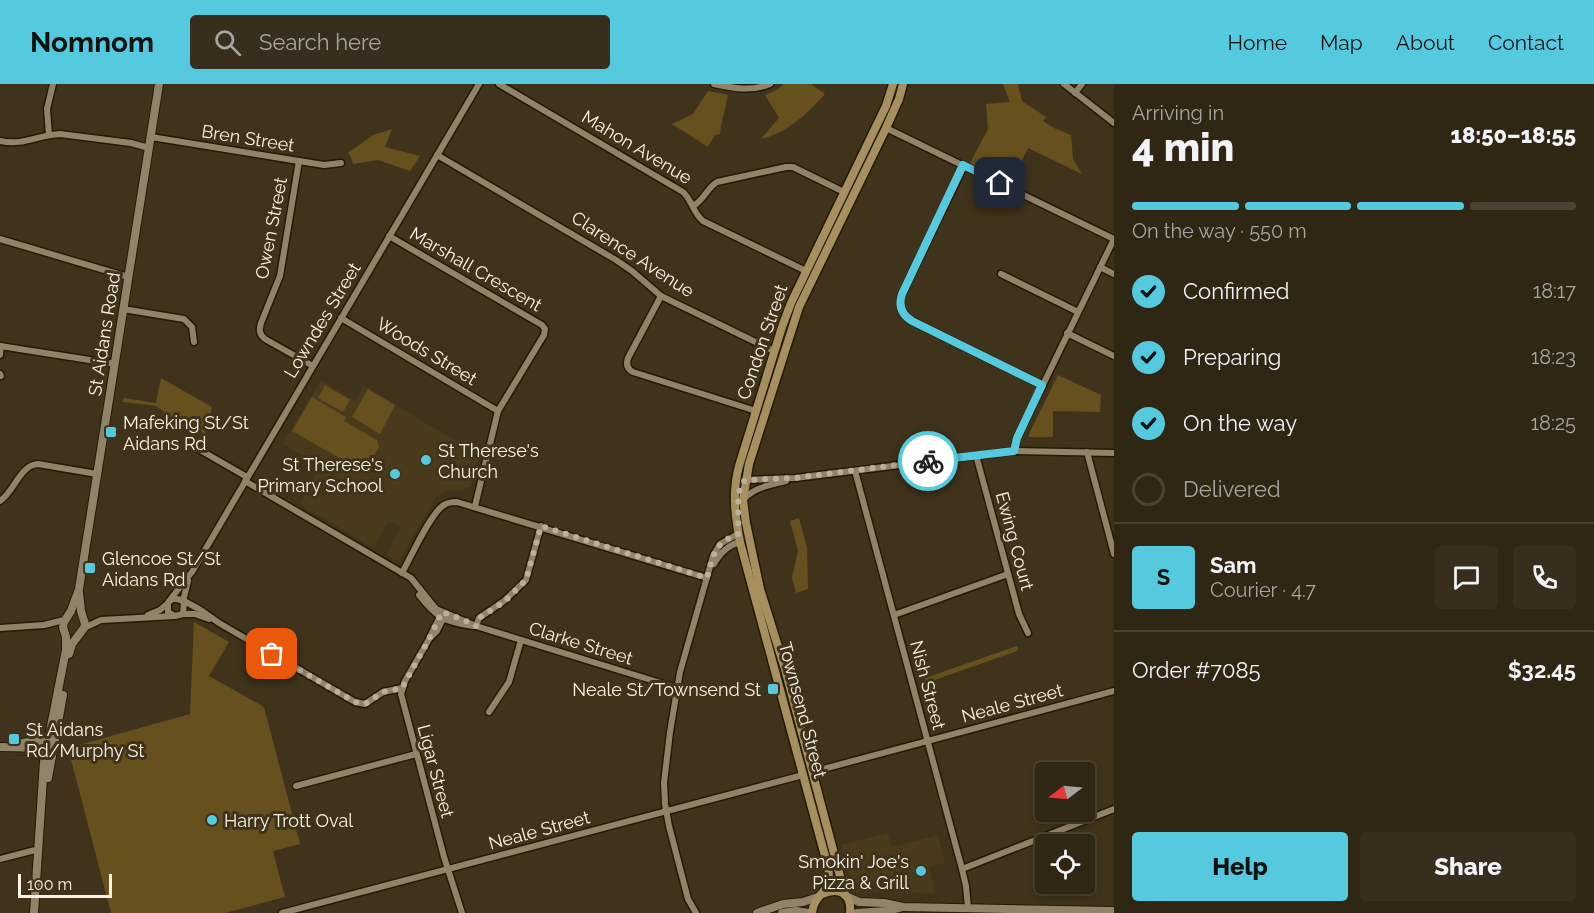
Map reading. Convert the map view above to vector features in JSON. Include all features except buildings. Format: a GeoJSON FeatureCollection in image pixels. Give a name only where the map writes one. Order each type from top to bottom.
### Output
{"type":"FeatureCollection","features":[{"type":"Feature","properties":{"kind":"main road","name":"Condon Street"},"geometry":{"type":"LineString","coordinates":[[748,535],[743,500],[745,480],[810,273],[844,192],[886,106],[893,84]]}},
{"type":"Feature","properties":{"kind":"main road","name":"Condon Street"},"geometry":{"type":"LineString","coordinates":[[739,538],[734,508],[735,483],[786,315],[886,128],[903,84]]}},
{"type":"Feature","properties":{"kind":"main road","name":"Clarence Avenue"},"geometry":{"type":"LineString","coordinates":[[774,351],[784,354]]}},
{"type":"Feature","properties":{"kind":"main road"},"geometry":{"type":"LineString","coordinates":[[739,538],[739,488],[745,480]]}},
{"type":"Feature","properties":{"kind":"main road","name":"Townsend Street"},"geometry":{"type":"LineString","coordinates":[[748,535],[760,589],[846,896],[851,906],[850,913]]}},
{"type":"Feature","properties":{"kind":"main road","name":"Townsend Street"},"geometry":{"type":"LineString","coordinates":[[739,538],[829,873],[829,883],[810,913]]}},
{"type":"Feature","properties":{"kind":"main road"},"geometry":{"type":"LineString","coordinates":[[820,896],[834,890],[846,896]]}},
{"type":"Feature","properties":{"kind":"street"},"geometry":{"type":"LineString","coordinates":[[49,135],[47,109],[53,84]]}},
{"type":"Feature","properties":{"kind":"street","name":"St Aidans Road"},"geometry":{"type":"LineString","coordinates":[[67,618],[79,589],[159,84]]}},
{"type":"Feature","properties":{"kind":"street","name":"Lowndes Street"},"geometry":{"type":"LineString","coordinates":[[169,602],[192,572],[479,84]]}},
{"type":"Feature","properties":{"kind":"street","name":"Mahon Avenue"},"geometry":{"type":"LineString","coordinates":[[499,84],[683,192],[702,221],[810,273]]}},
{"type":"Feature","properties":{"kind":"street"},"geometry":{"type":"LineString","coordinates":[[714,84],[748,89],[770,84]]}},
{"type":"Feature","properties":{"kind":"street"},"geometry":{"type":"LineString","coordinates":[[1064,84],[1114,123]]}},
{"type":"Feature","properties":{"kind":"street"},"geometry":{"type":"LineString","coordinates":[[1075,93],[1082,84]]}},
{"type":"Feature","properties":{"kind":"street"},"geometry":{"type":"LineString","coordinates":[[886,128],[1114,239],[1042,385],[1017,438],[1014,451]]}},
{"type":"Feature","properties":{"kind":"street"},"geometry":{"type":"LineString","coordinates":[[0,141],[19,143],[49,135],[67,135],[130,143],[149,148]]}},
{"type":"Feature","properties":{"kind":"street","name":"Bren Street"},"geometry":{"type":"LineString","coordinates":[[151,137],[324,165],[340,163]]}},
{"type":"Feature","properties":{"kind":"street","name":"Clarence Avenue"},"geometry":{"type":"LineString","coordinates":[[437,155],[616,260],[661,296],[774,351]]}},
{"type":"Feature","properties":{"kind":"street","name":"Owen Street"},"geometry":{"type":"LineString","coordinates":[[299,161],[280,276],[256,334],[313,366]]}},
{"type":"Feature","properties":{"kind":"street"},"geometry":{"type":"LineString","coordinates":[[963,165],[902,294],[900,302],[902,311],[912,321],[1042,385]]}},
{"type":"Feature","properties":{"kind":"street"},"geometry":{"type":"LineString","coordinates":[[693,206],[717,182],[786,167],[793,167],[844,192]]}},
{"type":"Feature","properties":{"kind":"street","name":"Marshall Crescent"},"geometry":{"type":"LineString","coordinates":[[389,236],[549,329],[498,411],[475,506]]}},
{"type":"Feature","properties":{"kind":"street"},"geometry":{"type":"LineString","coordinates":[[0,239],[128,277]]}},
{"type":"Feature","properties":{"kind":"street"},"geometry":{"type":"LineString","coordinates":[[1100,267],[1114,274]]}},
{"type":"Feature","properties":{"kind":"street"},"geometry":{"type":"LineString","coordinates":[[1001,274],[1078,312]]}},
{"type":"Feature","properties":{"kind":"street"},"geometry":{"type":"LineString","coordinates":[[661,296],[628,358],[628,368],[633,372],[756,411]]}},
{"type":"Feature","properties":{"kind":"street"},"geometry":{"type":"LineString","coordinates":[[123,309],[184,319],[192,327],[194,342]]}},
{"type":"Feature","properties":{"kind":"street","name":"Woods Street"},"geometry":{"type":"LineString","coordinates":[[341,318],[498,411]]}},
{"type":"Feature","properties":{"kind":"street"},"geometry":{"type":"LineString","coordinates":[[1067,333],[1114,356]]}},
{"type":"Feature","properties":{"kind":"street"},"geometry":{"type":"LineString","coordinates":[[0,355],[1,346],[114,364]]}},
{"type":"Feature","properties":{"kind":"street"},"geometry":{"type":"LineString","coordinates":[[621,372],[628,368]]}},
{"type":"Feature","properties":{"kind":"street"},"geometry":{"type":"LineString","coordinates":[[144,617],[160,610],[174,599],[184,601],[359,704],[367,703],[387,690],[402,688],[428,641],[437,631],[443,615],[428,606],[402,573],[200,450],[190,436]]}},
{"type":"Feature","properties":{"kind":"street"},"geometry":{"type":"LineString","coordinates":[[745,480],[795,478],[1014,451],[1114,453]]}},
{"type":"Feature","properties":{"kind":"street"},"geometry":{"type":"LineString","coordinates":[[1087,452],[1114,554]]}},
{"type":"Feature","properties":{"kind":"street","name":"Ewing Court"},"geometry":{"type":"LineString","coordinates":[[976,455],[1019,614],[1028,633]]}},
{"type":"Feature","properties":{"kind":"street"},"geometry":{"type":"LineString","coordinates":[[0,501],[7,496],[26,468],[31,465],[38,464],[97,474]]}},
{"type":"Feature","properties":{"kind":"street","name":"Nish Street"},"geometry":{"type":"LineString","coordinates":[[855,471],[962,869],[968,908]]}},
{"type":"Feature","properties":{"kind":"street"},"geometry":{"type":"LineString","coordinates":[[743,500],[753,491],[795,478]]}},
{"type":"Feature","properties":{"kind":"street"},"geometry":{"type":"LineString","coordinates":[[402,573],[436,513],[441,507],[455,502],[475,506],[707,578]]}},
{"type":"Feature","properties":{"kind":"street"},"geometry":{"type":"LineString","coordinates":[[476,626],[479,618],[504,602],[526,580],[541,526]]}},
{"type":"Feature","properties":{"kind":"street"},"geometry":{"type":"LineString","coordinates":[[688,913],[688,899],[666,812],[664,793],[676,688],[713,556],[717,547],[724,541],[739,538]]}},
{"type":"Feature","properties":{"kind":"street","name":"Lowndes Street"},"geometry":{"type":"LineString","coordinates":[[184,601],[192,572]]}},
{"type":"Feature","properties":{"kind":"street"},"geometry":{"type":"LineString","coordinates":[[894,615],[1008,574]]}},
{"type":"Feature","properties":{"kind":"street","name":"St Aidans Road"},"geometry":{"type":"LineString","coordinates":[[79,589],[82,615]]}},
{"type":"Feature","properties":{"kind":"street"},"geometry":{"type":"LineString","coordinates":[[183,614],[184,601]]}},
{"type":"Feature","properties":{"kind":"street"},"geometry":{"type":"LineString","coordinates":[[169,602],[168,612],[175,616]]}},
{"type":"Feature","properties":{"kind":"street"},"geometry":{"type":"LineString","coordinates":[[0,628],[44,625],[75,613],[101,620],[195,614],[218,623]]}},
{"type":"Feature","properties":{"kind":"street"},"geometry":{"type":"LineString","coordinates":[[50,745],[70,651],[85,621],[82,615]]}},
{"type":"Feature","properties":{"kind":"street","name":"Clarke Street"},"geometry":{"type":"LineString","coordinates":[[443,615],[463,624],[476,626],[676,688]]}},
{"type":"Feature","properties":{"kind":"street"},"geometry":{"type":"LineString","coordinates":[[34,913],[42,812],[50,745],[67,643],[63,625],[67,618]]}},
{"type":"Feature","properties":{"kind":"street"},"geometry":{"type":"LineString","coordinates":[[44,625],[73,635],[101,620]]}},
{"type":"Feature","properties":{"kind":"street"},"geometry":{"type":"LineString","coordinates":[[489,712],[508,682],[521,640]]}},
{"type":"Feature","properties":{"kind":"street","name":"Ligar Street"},"geometry":{"type":"LineString","coordinates":[[402,688],[402,699],[416,754],[447,869],[462,913]]}},
{"type":"Feature","properties":{"kind":"street","name":"Neale Street"},"geometry":{"type":"LineString","coordinates":[[813,772],[1114,691]]}},
{"type":"Feature","properties":{"kind":"street"},"geometry":{"type":"LineString","coordinates":[[1,747],[50,745]]}},
{"type":"Feature","properties":{"kind":"street"},"geometry":{"type":"LineString","coordinates":[[296,786],[416,754]]}},
{"type":"Feature","properties":{"kind":"street","name":"Neale Street"},"geometry":{"type":"LineString","coordinates":[[282,913],[803,775]]}},
{"type":"Feature","properties":{"kind":"street"},"geometry":{"type":"LineString","coordinates":[[962,869],[1114,809]]}},
{"type":"Feature","properties":{"kind":"street"},"geometry":{"type":"LineString","coordinates":[[0,859],[39,849]]}},
{"type":"Feature","properties":{"kind":"street"},"geometry":{"type":"LineString","coordinates":[[757,913],[783,904],[803,902],[820,896]]}},
{"type":"Feature","properties":{"kind":"street"},"geometry":{"type":"LineString","coordinates":[[846,896],[859,902],[884,903],[903,907],[1114,911]]}},
{"type":"Feature","properties":{"kind":"street"},"geometry":{"type":"LineString","coordinates":[[688,899],[696,913]]}},
{"type":"Feature","properties":{"kind":"street"},"geometry":{"type":"LineString","coordinates":[[857,913],[903,907]]}},
{"type":"Feature","properties":{"kind":"street"},"geometry":{"type":"LineString","coordinates":[[782,913],[796,911],[810,913]]}},
{"type":"Feature","properties":{"kind":"shaded area"},"geometry":{"type":"Polygon","coordinates":[[[784,84],[811,84],[825,94],[796,122],[761,139],[779,118],[765,95],[784,84]]]}},
{"type":"Feature","properties":{"kind":"shaded area"},"geometry":{"type":"Polygon","coordinates":[[[1003,84],[1018,84],[1022,101],[1046,117],[1043,121],[1071,135],[1073,159],[1082,174],[1028,148],[1011,183],[970,163],[988,129],[986,104],[1010,102],[1003,84]]]}},
{"type":"Feature","properties":{"kind":"shaded area"},"geometry":{"type":"Polygon","coordinates":[[[708,91],[728,95],[720,134],[715,135],[708,147],[672,124],[693,114],[708,91]]]}},
{"type":"Feature","properties":{"kind":"shaded area"},"geometry":{"type":"Polygon","coordinates":[[[392,129],[385,147],[420,156],[410,171],[378,160],[353,164],[348,153],[373,135],[392,129]]]}},
{"type":"Feature","properties":{"kind":"shaded area"},"geometry":{"type":"Polygon","coordinates":[[[1058,375],[1101,395],[1100,412],[1053,411],[1053,437],[1029,437],[1029,434],[1058,375]]]}},
{"type":"Feature","properties":{"kind":"shaded area"},"geometry":{"type":"Polygon","coordinates":[[[161,378],[212,407],[204,436],[196,426],[190,424],[183,426],[156,406],[123,402],[124,398],[156,403],[161,378]]]}},
{"type":"Feature","properties":{"kind":"shaded area","name":"St Therese's Primary School"},"geometry":{"type":"Polygon","coordinates":[[[321,380],[355,401],[364,386],[479,455],[471,485],[463,490],[445,492],[437,496],[399,560],[396,561],[386,555],[401,528],[389,521],[374,548],[299,504],[320,466],[283,444],[321,380]]]}},
{"type":"Feature","properties":{"kind":"shaded area"},"geometry":{"type":"Polygon","coordinates":[[[325,385],[350,400],[343,412],[318,398],[325,385]]]}},
{"type":"Feature","properties":{"kind":"shaded area"},"geometry":{"type":"Polygon","coordinates":[[[368,389],[395,405],[380,434],[352,417],[368,389]]]}},
{"type":"Feature","properties":{"kind":"shaded area"},"geometry":{"type":"Polygon","coordinates":[[[312,397],[346,417],[344,421],[377,440],[379,447],[364,472],[292,431],[312,397]]]}},
{"type":"Feature","properties":{"kind":"shaded area"},"geometry":{"type":"Polygon","coordinates":[[[799,518],[807,548],[808,589],[796,593],[792,578],[798,551],[790,521],[799,518]]]}},
{"type":"Feature","properties":{"kind":"shaded area"},"geometry":{"type":"Polygon","coordinates":[[[194,622],[229,642],[209,676],[264,707],[300,844],[273,851],[285,897],[225,913],[111,913],[68,748],[190,714],[194,622]]]}},
{"type":"Feature","properties":{"kind":"shaded area"},"geometry":{"type":"Polygon","coordinates":[[[1017,646],[1017,651],[926,683],[925,678],[1017,646]]]}},
{"type":"Feature","properties":{"kind":"shaded area"},"geometry":{"type":"Polygon","coordinates":[[[888,833],[892,847],[938,835],[945,863],[929,867],[936,893],[854,892],[841,845],[888,833]]]}},
{"type":"Feature","properties":{"kind":"way so far"},"geometry":{"type":"LineString","coordinates":[[272,654],[355,702],[365,704],[383,692],[402,688],[442,612],[476,626],[479,618],[501,604],[522,585],[526,580],[541,526],[707,578],[717,547],[738,534],[739,488],[745,480],[795,478],[928,461]]}},
{"type":"Feature","properties":{"kind":"place","name":"Mafeking St/St Aidans Rd"},"geometry":{"type":"Point","coordinates":[111,432]}},
{"type":"Feature","properties":{"kind":"place","name":"St Therese's Church"},"geometry":{"type":"Point","coordinates":[426,460]}},
{"type":"Feature","properties":{"kind":"place","name":"St Therese's Primary School"},"geometry":{"type":"Point","coordinates":[395,474]}},
{"type":"Feature","properties":{"kind":"place","name":"Glencoe St/St Aidans Rd"},"geometry":{"type":"Point","coordinates":[90,568]}},
{"type":"Feature","properties":{"kind":"place","name":"Neale St/Townsend St"},"geometry":{"type":"Point","coordinates":[773,689]}},
{"type":"Feature","properties":{"kind":"place","name":"St Aidans Rd/Murphy St"},"geometry":{"type":"Point","coordinates":[14,739]}},
{"type":"Feature","properties":{"kind":"place","name":"Harry Trott Oval"},"geometry":{"type":"Point","coordinates":[212,820]}},
{"type":"Feature","properties":{"kind":"place","name":"Smokin' Joe's Pizza & Grill"},"geometry":{"type":"Point","coordinates":[921,871]}},
{"type":"Feature","properties":{"kind":"route"},"geometry":{"type":"LineString","coordinates":[[928,461],[1014,451],[1014,444],[1042,385],[912,321],[907,318],[901,307],[902,294],[963,165],[1000,183]]}}]}
